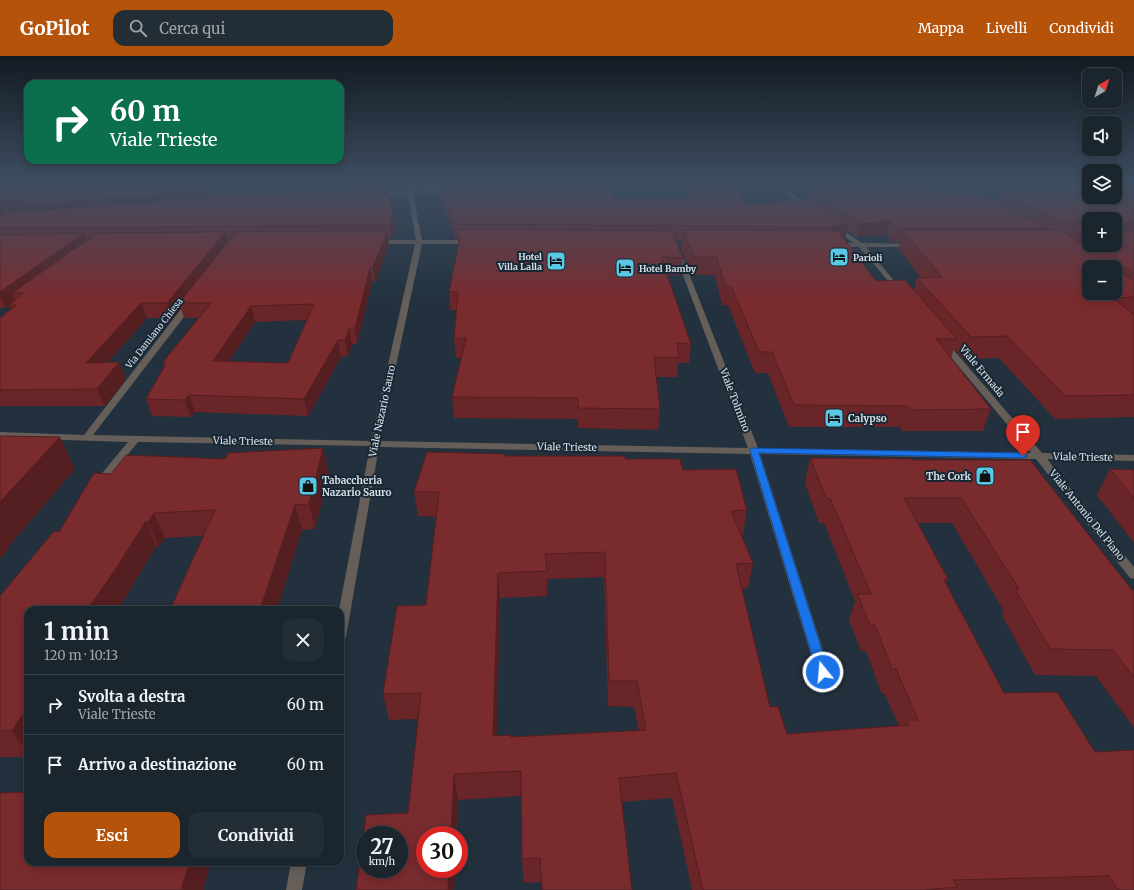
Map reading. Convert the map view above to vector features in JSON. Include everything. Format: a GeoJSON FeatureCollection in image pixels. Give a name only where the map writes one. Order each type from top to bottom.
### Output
{"type":"FeatureCollection","features":[{"type":"Feature","properties":{"kind":"street","name":"Viale Nazario Sauro"},"geometry":{"type":"LineString","coordinates":[[344,615],[375,443],[419,242],[416,224]]}},
{"type":"Feature","properties":{"kind":"street"},"geometry":{"type":"LineString","coordinates":[[834,226],[861,246],[906,299]]}},
{"type":"Feature","properties":{"kind":"street"},"geometry":{"type":"LineString","coordinates":[[364,242],[480,242]]}},
{"type":"Feature","properties":{"kind":"street","name":"Viale Tolmino"},"geometry":{"type":"LineString","coordinates":[[679,244],[754,450],[823,672]]}},
{"type":"Feature","properties":{"kind":"street"},"geometry":{"type":"LineString","coordinates":[[829,245],[916,245]]}},
{"type":"Feature","properties":{"kind":"street","name":"Via Damiano Chiesa"},"geometry":{"type":"LineString","coordinates":[[87,437],[198,292]]}},
{"type":"Feature","properties":{"kind":"street","name":"Viale Ermada"},"geometry":{"type":"LineString","coordinates":[[937,335],[1039,456]]}},
{"type":"Feature","properties":{"kind":"street","name":"Viale Trieste"},"geometry":{"type":"LineString","coordinates":[[0,435],[136,439],[1134,458]]}},
{"type":"Feature","properties":{"kind":"street"},"geometry":{"type":"LineString","coordinates":[[90,494],[136,439]]}},
{"type":"Feature","properties":{"kind":"street","name":"Viale Antonio Del Piano"},"geometry":{"type":"LineString","coordinates":[[1039,456],[1134,575]]}},
{"type":"Feature","properties":{"kind":"street"},"geometry":{"type":"LineString","coordinates":[[294,890],[298,866]]}},
{"type":"Feature","properties":{"kind":"building"},"geometry":{"type":"Polygon","coordinates":[[[0,224],[390,224],[390,225],[0,228],[0,224]]]}},
{"type":"Feature","properties":{"kind":"building"},"geometry":{"type":"Polygon","coordinates":[[[454,224],[848,224],[831,226],[832,227],[454,224]]]}},
{"type":"Feature","properties":{"kind":"building"},"geometry":{"type":"Polygon","coordinates":[[[893,224],[1038,224],[1046,228],[896,228],[893,224]]]}},
{"type":"Feature","properties":{"kind":"building"},"geometry":{"type":"Polygon","coordinates":[[[457,229],[672,231],[683,258],[661,257],[691,344],[677,343],[679,358],[654,357],[660,409],[578,408],[578,398],[452,397],[466,338],[454,339],[458,292],[449,292],[460,238],[457,229]]]}},
{"type":"Feature","properties":{"kind":"building"},"geometry":{"type":"Polygon","coordinates":[[[1072,229],[1082,229],[1082,235],[1072,229]]]}},
{"type":"Feature","properties":{"kind":"building"},"geometry":{"type":"Polygon","coordinates":[[[683,230],[838,231],[876,281],[905,280],[957,339],[936,339],[991,409],[909,410],[907,406],[794,405],[772,352],[759,352],[731,286],[725,286],[717,257],[694,257],[683,230]]]}},
{"type":"Feature","properties":{"kind":"building"},"geometry":{"type":"Polygon","coordinates":[[[903,230],[1061,230],[1082,244],[1082,252],[1094,252],[1097,254],[1097,252],[1122,252],[1122,230],[1134,230],[1134,273],[1123,267],[1123,274],[1134,281],[1134,297],[1122,298],[1122,260],[1082,260],[1082,300],[1115,300],[1134,315],[1134,395],[1065,396],[1007,336],[971,337],[917,278],[942,277],[903,230]]]}},
{"type":"Feature","properties":{"kind":"building"},"geometry":{"type":"Polygon","coordinates":[[[225,232],[167,303],[141,303],[86,363],[119,362],[97,389],[0,390],[0,318],[16,305],[9,305],[23,293],[12,293],[97,233],[225,232]]]}},
{"type":"Feature","properties":{"kind":"building"},"geometry":{"type":"Polygon","coordinates":[[[236,232],[387,232],[373,267],[370,268],[355,328],[349,328],[345,340],[338,340],[304,399],[189,395],[185,400],[146,399],[166,364],[163,362],[211,303],[179,303],[236,232]],[[314,304],[251,306],[213,361],[288,363],[314,304]]]}},
{"type":"Feature","properties":{"kind":"building"},"geometry":{"type":"Polygon","coordinates":[[[84,233],[0,292],[0,235],[84,233]]]}},
{"type":"Feature","properties":{"kind":"building"},"geometry":{"type":"Polygon","coordinates":[[[0,436],[60,437],[0,502],[0,436]]]}},
{"type":"Feature","properties":{"kind":"building"},"geometry":{"type":"Polygon","coordinates":[[[323,448],[309,504],[295,505],[261,606],[172,606],[215,510],[154,513],[148,522],[146,521],[90,606],[24,606],[24,712],[12,731],[0,731],[0,596],[54,531],[59,532],[94,473],[111,474],[126,455],[225,459],[228,453],[323,448]]]}},
{"type":"Feature","properties":{"kind":"building"},"geometry":{"type":"Polygon","coordinates":[[[427,452],[505,454],[505,456],[625,456],[625,459],[680,459],[683,470],[736,469],[747,510],[731,511],[753,563],[736,564],[770,707],[778,706],[787,734],[909,725],[907,720],[918,720],[896,669],[892,669],[875,625],[870,625],[857,594],[871,594],[830,498],[826,498],[810,458],[1030,460],[1132,590],[1134,590],[1134,678],[1113,650],[1050,649],[1015,589],[1019,589],[961,498],[904,498],[948,579],[944,580],[1004,693],[1057,692],[1095,752],[1134,750],[1134,890],[1118,890],[1109,876],[953,880],[957,887],[924,890],[703,890],[676,773],[619,778],[632,890],[542,890],[540,858],[522,859],[521,771],[454,774],[451,826],[416,826],[416,878],[449,878],[448,890],[356,890],[358,878],[408,878],[408,826],[365,826],[366,815],[408,813],[421,693],[383,694],[397,606],[426,605],[439,492],[414,492],[427,452]],[[605,552],[545,554],[547,571],[498,573],[493,736],[511,735],[511,737],[646,730],[637,681],[609,681],[605,552]]]}},
{"type":"Feature","properties":{"kind":"building"},"geometry":{"type":"Polygon","coordinates":[[[1110,469],[1134,470],[1134,498],[1110,469]]]}},
{"type":"Feature","properties":{"kind":"building"},"geometry":{"type":"Polygon","coordinates":[[[24,792],[24,866],[189,866],[181,890],[0,890],[0,793],[24,792]]]}},
{"type":"Feature","properties":{"kind":"place","name":"Parioli"},"geometry":{"type":"Point","coordinates":[839,257]}},
{"type":"Feature","properties":{"kind":"place","name":"Hotel Villa Lalla"},"geometry":{"type":"Point","coordinates":[556,261]}},
{"type":"Feature","properties":{"kind":"place","name":"Hotel Bamby"},"geometry":{"type":"Point","coordinates":[625,268]}},
{"type":"Feature","properties":{"kind":"place","name":"Calypso"},"geometry":{"type":"Point","coordinates":[834,418]}},
{"type":"Feature","properties":{"kind":"place","name":"The Cork"},"geometry":{"type":"Point","coordinates":[985,476]}},
{"type":"Feature","properties":{"kind":"place","name":"Tabaccheria Nazario Sauro"},"geometry":{"type":"Point","coordinates":[308,486]}},
{"type":"Feature","properties":{"kind":"route"},"geometry":{"type":"LineString","coordinates":[[823,672],[754,450],[1023,456]]}}]}
